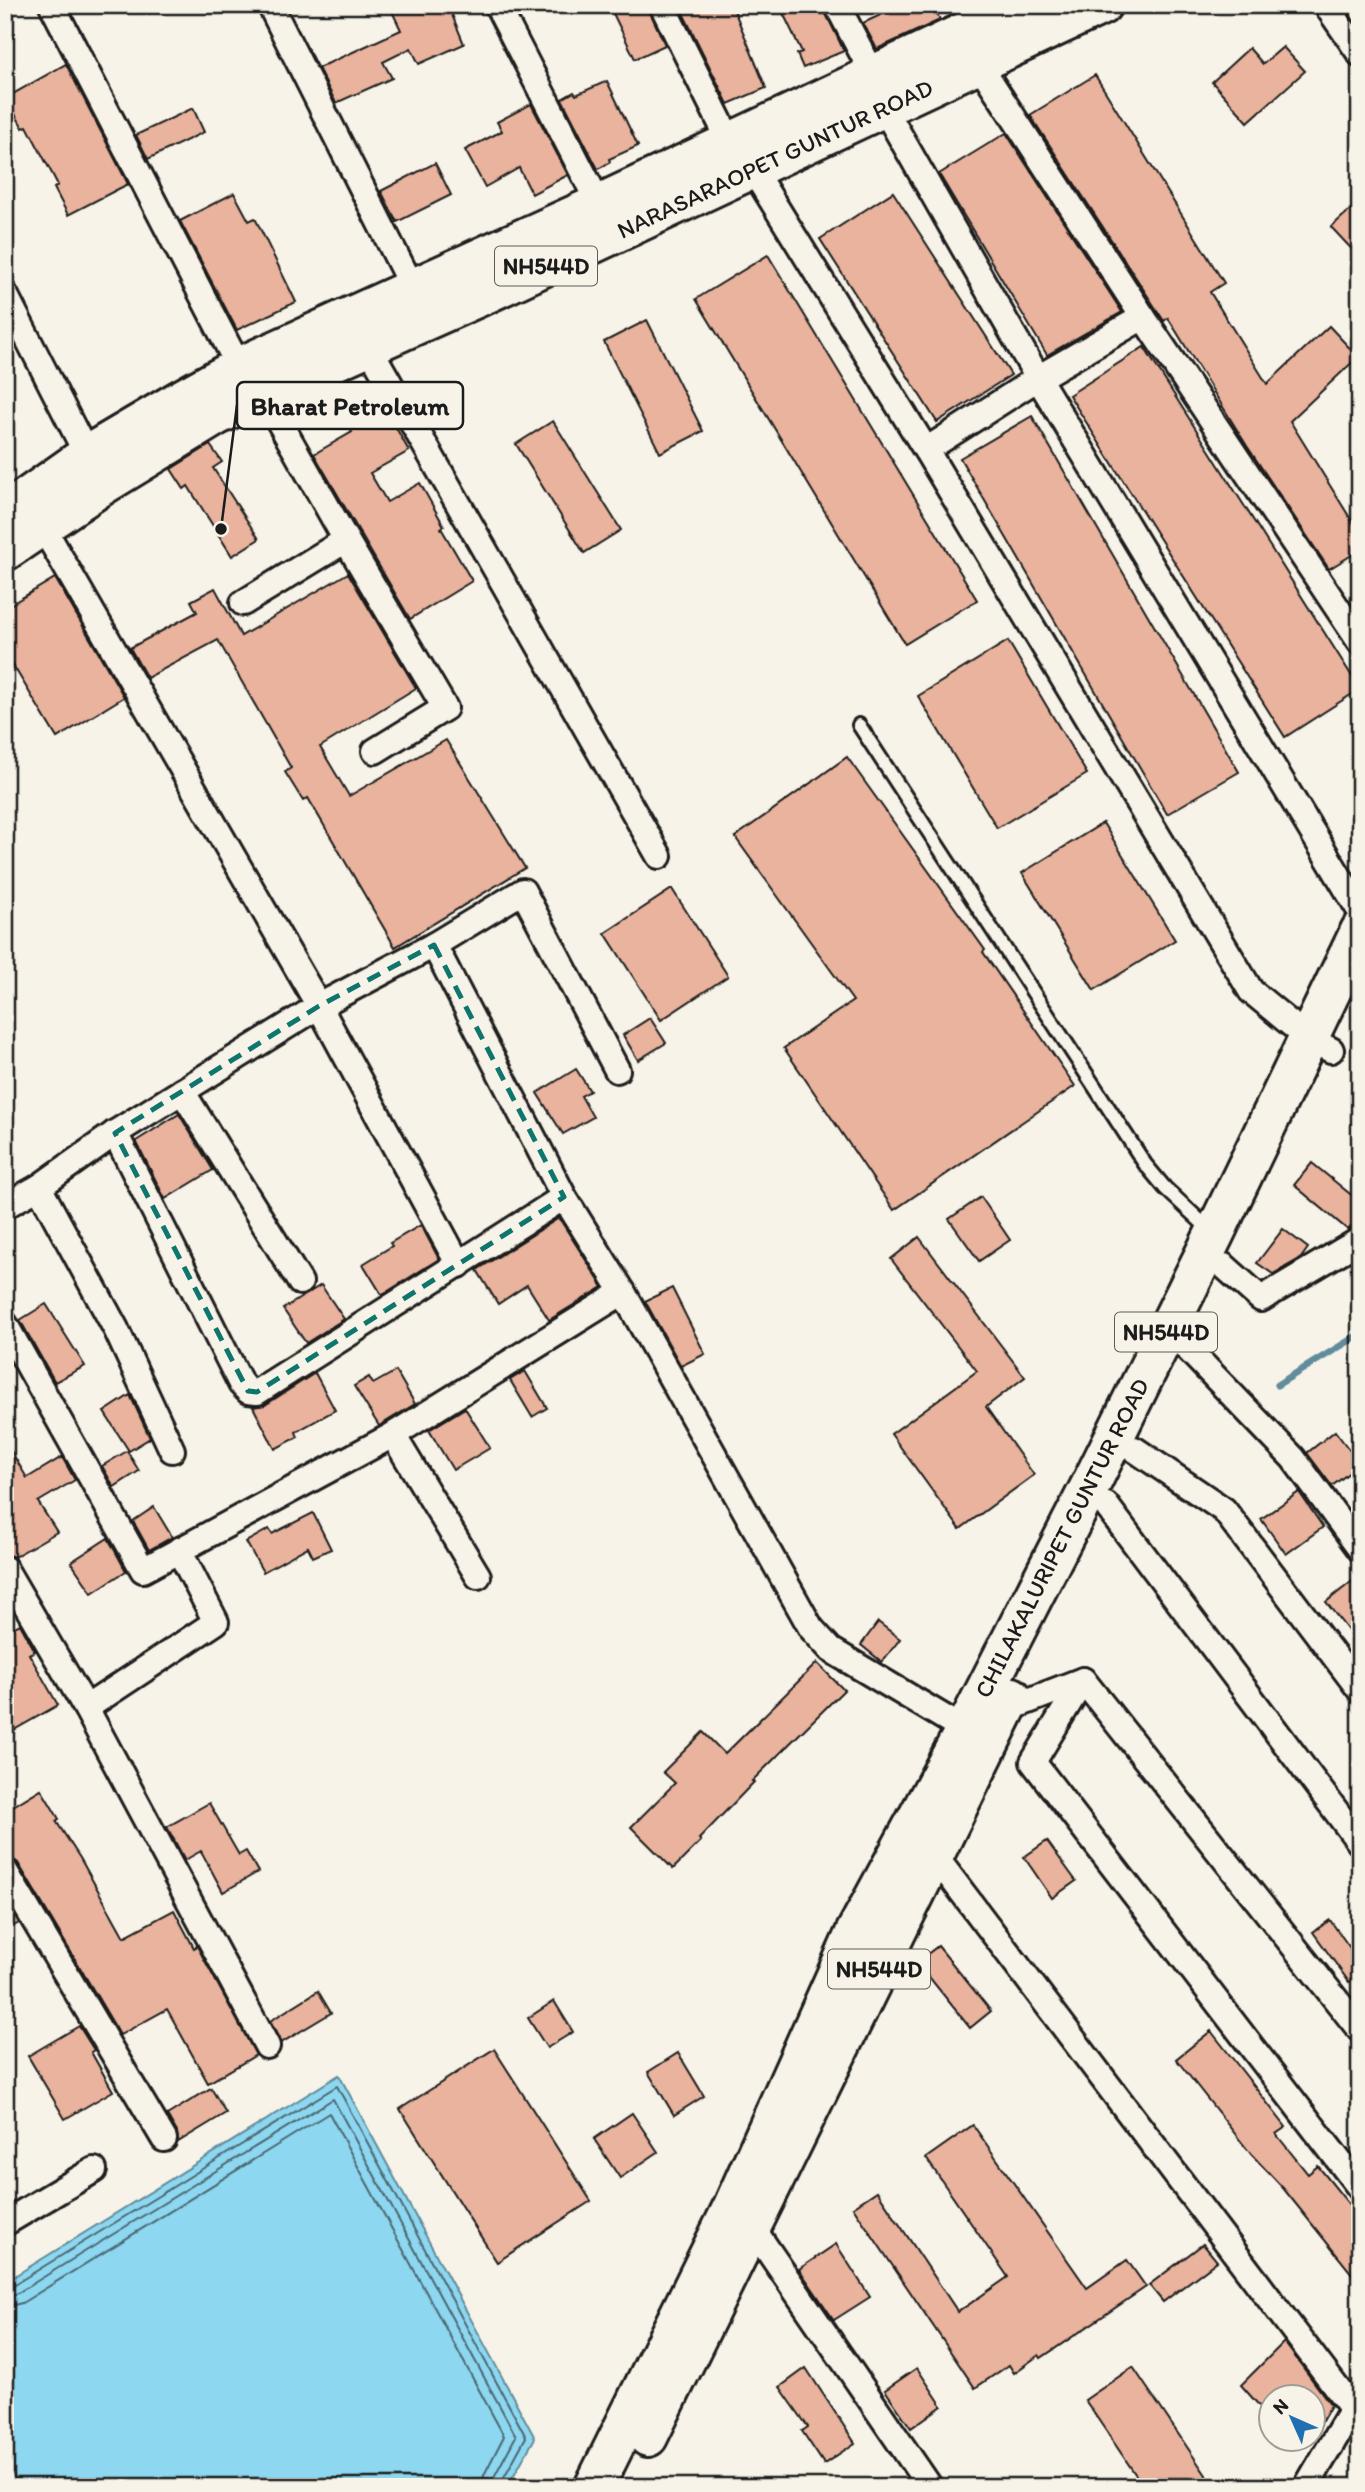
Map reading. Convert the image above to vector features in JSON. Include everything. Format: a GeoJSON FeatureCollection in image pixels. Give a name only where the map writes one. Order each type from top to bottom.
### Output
{"type":"FeatureCollection","features":[{"type":"Feature","properties":{"kind":"highway","name":"NARASARAOPET GUNTUR ROAD"},"geometry":{"type":"LineString","coordinates":[[5,551],[24,512],[88,455],[180,400],[369,347],[741,156],[879,92],[1021,5]]}},
{"type":"Feature","properties":{"kind":"highway","name":"NARASARAOPET GUNTUR ROAD"},"geometry":{"type":"LineString","coordinates":[[879,92],[979,64],[1102,5]]}},
{"type":"Feature","properties":{"kind":"highway","name":"NARASARAOPET GUNTUR ROAD"},"geometry":{"type":"LineString","coordinates":[[24,512],[173,442],[216,416],[251,380],[412,287],[599,204],[741,156]]}},
{"type":"Feature","properties":{"kind":"highway","name":"CHILAKALURIPET GUNTUR ROAD"},"geometry":{"type":"LineString","coordinates":[[965,1730],[1090,1486],[1219,1251],[1320,1044],[1360,931]]}},
{"type":"Feature","properties":{"kind":"highway","name":"CHILAKALURIPET GUNTUR ROAD"},"geometry":{"type":"LineString","coordinates":[[1320,1044],[1360,992]]}},
{"type":"Feature","properties":{"kind":"highway","name":"CHILAKALURIPET GUNTUR ROAD"},"geometry":{"type":"LineString","coordinates":[[1005,1710],[1185,1346],[1219,1251]]}},
{"type":"Feature","properties":{"kind":"highway","name":"NH544D"},"geometry":{"type":"LineString","coordinates":[[623,2487],[1005,1710]]}},
{"type":"Feature","properties":{"kind":"highway","name":"NH544D"},"geometry":{"type":"LineString","coordinates":[[594,2487],[733,2206],[856,1931],[965,1730]]}},
{"type":"Feature","properties":{"kind":"street"},"geometry":{"type":"LineString","coordinates":[[52,5],[251,380],[445,708],[375,751]]}},
{"type":"Feature","properties":{"kind":"street"},"geometry":{"type":"LineString","coordinates":[[270,5],[412,287]]}},
{"type":"Feature","properties":{"kind":"street"},"geometry":{"type":"LineString","coordinates":[[497,5],[599,204]]}},
{"type":"Feature","properties":{"kind":"street"},"geometry":{"type":"LineString","coordinates":[[662,5],[741,156],[926,450],[1251,991],[1320,1044]]}},
{"type":"Feature","properties":{"kind":"street"},"geometry":{"type":"LineString","coordinates":[[836,5],[879,92],[1038,378],[1360,911]]}},
{"type":"Feature","properties":{"kind":"street"},"geometry":{"type":"LineString","coordinates":[[1326,5],[1356,41]]}},
{"type":"Feature","properties":{"kind":"street"},"geometry":{"type":"LineString","coordinates":[[979,64],[1143,317],[1360,642]]}},
{"type":"Feature","properties":{"kind":"street"},"geometry":{"type":"LineString","coordinates":[[5,294],[88,455]]}},
{"type":"Feature","properties":{"kind":"street"},"geometry":{"type":"LineString","coordinates":[[926,450],[1038,378],[1143,317]]}},
{"type":"Feature","properties":{"kind":"street"},"geometry":{"type":"LineString","coordinates":[[369,347],[659,856]]}},
{"type":"Feature","properties":{"kind":"street"},"geometry":{"type":"LineString","coordinates":[[24,512],[319,1006],[459,1265]]}},
{"type":"Feature","properties":{"kind":"street"},"geometry":{"type":"LineString","coordinates":[[243,603],[346,540]]}},
{"type":"Feature","properties":{"kind":"street"},"geometry":{"type":"LineString","coordinates":[[5,1206],[39,1186],[115,1133],[319,1006],[434,944],[523,891],[617,1070]]}},
{"type":"Feature","properties":{"kind":"street"},"geometry":{"type":"LineString","coordinates":[[434,944],[564,1197],[623,1292],[811,1628],[831,1650],[965,1730]]}},
{"type":"Feature","properties":{"kind":"street"},"geometry":{"type":"LineString","coordinates":[[182,1091],[300,1282]]}},
{"type":"Feature","properties":{"kind":"street"},"geometry":{"type":"LineString","coordinates":[[115,1133],[235,1372],[248,1391],[257,1392],[564,1197]]}},
{"type":"Feature","properties":{"kind":"street"},"geometry":{"type":"LineString","coordinates":[[39,1186],[116,1329],[172,1450]]}},
{"type":"Feature","properties":{"kind":"street"},"geometry":{"type":"LineString","coordinates":[[1219,1251],[1261,1299],[1360,1240]]}},
{"type":"Feature","properties":{"kind":"street"},"geometry":{"type":"LineString","coordinates":[[5,1324],[143,1570],[393,1434],[623,1292]]}},
{"type":"Feature","properties":{"kind":"street"},"geometry":{"type":"LineString","coordinates":[[1185,1346],[1293,1458],[1360,1549]]}},
{"type":"Feature","properties":{"kind":"street"},"geometry":{"type":"LineString","coordinates":[[393,1434],[478,1576]]}},
{"type":"Feature","properties":{"kind":"street"},"geometry":{"type":"LineString","coordinates":[[1134,1449],[1224,1510],[1360,1690]]}},
{"type":"Feature","properties":{"kind":"street"},"geometry":{"type":"LineString","coordinates":[[1107,1505],[1360,1843]]}},
{"type":"Feature","properties":{"kind":"street"},"geometry":{"type":"LineString","coordinates":[[86,1707],[216,1622],[179,1550]]}},
{"type":"Feature","properties":{"kind":"street"},"geometry":{"type":"LineString","coordinates":[[5,1569],[86,1707],[267,2046]]}},
{"type":"Feature","properties":{"kind":"street"},"geometry":{"type":"LineString","coordinates":[[1005,1710],[1083,1681]]}},
{"type":"Feature","properties":{"kind":"street"},"geometry":{"type":"LineString","coordinates":[[1083,1681],[1360,2030]]}},
{"type":"Feature","properties":{"kind":"street"},"geometry":{"type":"LineString","coordinates":[[1083,1681],[1033,1762],[1360,2188]]}},
{"type":"Feature","properties":{"kind":"street"},"geometry":{"type":"LineString","coordinates":[[934,1855],[1356,2402],[1306,2487]]}},
{"type":"Feature","properties":{"kind":"street"},"geometry":{"type":"LineString","coordinates":[[5,1871],[164,2139]]}},
{"type":"Feature","properties":{"kind":"street"},"geometry":{"type":"LineString","coordinates":[[5,2223],[94,2170]]}},
{"type":"Feature","properties":{"kind":"street"},"geometry":{"type":"LineString","coordinates":[[752,2227],[930,2487]]}},
{"type":"Feature","properties":{"kind":"lane"},"geometry":{"type":"LineString","coordinates":[[859,725],[1145,1164],[1219,1251]]}},
{"type":"Feature","properties":{"kind":"highlighted area"},"geometry":{"type":"Polygon","coordinates":[[[434,945],[564,1197],[257,1392],[248,1391],[115,1133],[319,1006],[434,945]]]}},
{"type":"Feature","properties":{"kind":"water"},"geometry":{"type":"Polygon","coordinates":[[[339,2075],[535,2438],[507,2487],[19,2487],[5,2458],[5,2282],[339,2075]]]}},
{"type":"Feature","properties":{"kind":"building"},"geometry":{"type":"Polygon","coordinates":[[[389,5],[448,5],[464,44],[419,64],[411,48],[383,62],[392,78],[336,103],[318,68],[401,30],[389,5]]]}},
{"type":"Feature","properties":{"kind":"building"},"geometry":{"type":"Polygon","coordinates":[[[609,5],[647,5],[665,45],[635,59],[609,5]]]}},
{"type":"Feature","properties":{"kind":"building"},"geometry":{"type":"Polygon","coordinates":[[[679,5],[732,5],[766,88],[728,104],[679,5]]]}},
{"type":"Feature","properties":{"kind":"building"},"geometry":{"type":"Polygon","coordinates":[[[801,5],[822,5],[844,51],[803,68],[797,54],[802,52],[783,13],[801,5]]]}},
{"type":"Feature","properties":{"kind":"building"},"geometry":{"type":"Polygon","coordinates":[[[902,5],[933,5],[940,20],[877,49],[863,23],[902,5]]]}},
{"type":"Feature","properties":{"kind":"building"},"geometry":{"type":"Polygon","coordinates":[[[1283,47],[1305,71],[1248,122],[1212,82],[1249,48],[1263,64],[1283,47]]]}},
{"type":"Feature","properties":{"kind":"building"},"geometry":{"type":"Polygon","coordinates":[[[66,64],[128,184],[68,215],[54,188],[58,185],[27,126],[23,128],[6,98],[66,64]]]}},
{"type":"Feature","properties":{"kind":"building"},"geometry":{"type":"Polygon","coordinates":[[[1095,75],[1224,283],[1210,292],[1267,384],[1329,326],[1358,357],[1290,421],[1360,534],[1360,550],[1329,569],[1247,446],[1168,318],[1164,321],[1030,115],[1095,75]]]}},
{"type":"Feature","properties":{"kind":"building"},"geometry":{"type":"Polygon","coordinates":[[[607,81],[638,146],[609,159],[610,162],[598,169],[562,99],[607,81]]]}},
{"type":"Feature","properties":{"kind":"building"},"geometry":{"type":"Polygon","coordinates":[[[531,104],[568,175],[532,194],[519,168],[485,187],[465,150],[502,131],[497,122],[531,104]]]}},
{"type":"Feature","properties":{"kind":"building"},"geometry":{"type":"Polygon","coordinates":[[[193,108],[204,132],[148,159],[136,135],[193,108]]]}},
{"type":"Feature","properties":{"kind":"building"},"geometry":{"type":"Polygon","coordinates":[[[1006,133],[1122,312],[1047,355],[939,174],[1006,133]]]}},
{"type":"Feature","properties":{"kind":"building"},"geometry":{"type":"Polygon","coordinates":[[[435,163],[451,195],[397,222],[381,191],[435,163]]]}},
{"type":"Feature","properties":{"kind":"building"},"geometry":{"type":"Polygon","coordinates":[[[893,192],[1011,375],[937,422],[820,239],[893,192]]]}},
{"type":"Feature","properties":{"kind":"building"},"geometry":{"type":"Polygon","coordinates":[[[234,193],[249,221],[255,218],[296,302],[237,330],[180,221],[234,193]]]}},
{"type":"Feature","properties":{"kind":"building"},"geometry":{"type":"Polygon","coordinates":[[[1360,201],[1360,258],[1331,227],[1360,201]]]}},
{"type":"Feature","properties":{"kind":"building"},"geometry":{"type":"Polygon","coordinates":[[[768,255],[977,600],[905,644],[696,299],[768,255]]]}},
{"type":"Feature","properties":{"kind":"building"},"geometry":{"type":"Polygon","coordinates":[[[647,320],[703,431],[660,453],[604,342],[647,320]]]}},
{"type":"Feature","properties":{"kind":"building"},"geometry":{"type":"Polygon","coordinates":[[[1144,347],[1360,689],[1285,737],[1069,395],[1144,347]]]}},
{"type":"Feature","properties":{"kind":"building"},"geometry":{"type":"Polygon","coordinates":[[[376,392],[409,451],[370,473],[387,502],[420,483],[444,526],[441,528],[472,581],[410,619],[314,454],[352,432],[341,412],[376,392]]]}},
{"type":"Feature","properties":{"kind":"building"},"geometry":{"type":"Polygon","coordinates":[[[1032,416],[1239,772],[1167,814],[960,458],[1032,416]]]}},
{"type":"Feature","properties":{"kind":"building"},"geometry":{"type":"Polygon","coordinates":[[[553,421],[621,530],[584,553],[516,444],[553,421]]]}},
{"type":"Feature","properties":{"kind":"building"},"geometry":{"type":"Polygon","coordinates":[[[210,445],[222,462],[213,468],[259,539],[232,556],[188,486],[184,489],[171,469],[210,445]]]}},
{"type":"Feature","properties":{"kind":"building"},"geometry":{"type":"Polygon","coordinates":[[[348,573],[416,688],[320,747],[349,796],[446,740],[525,868],[395,947],[308,798],[303,801],[285,772],[291,768],[218,640],[147,678],[130,648],[197,612],[191,601],[215,588],[241,636],[348,573]]]}},
{"type":"Feature","properties":{"kind":"building"},"geometry":{"type":"Polygon","coordinates":[[[55,578],[124,697],[57,738],[5,652],[5,608],[55,578]]]}},
{"type":"Feature","properties":{"kind":"building"},"geometry":{"type":"Polygon","coordinates":[[[1008,641],[1087,774],[997,828],[918,696],[1008,641]]]}},
{"type":"Feature","properties":{"kind":"building"},"geometry":{"type":"Polygon","coordinates":[[[847,757],[985,950],[983,952],[1075,1086],[894,1210],[784,1048],[853,1001],[735,837],[847,757]]]}},
{"type":"Feature","properties":{"kind":"building"},"geometry":{"type":"Polygon","coordinates":[[[1103,823],[1175,940],[1094,990],[1022,873],[1103,823]]]}},
{"type":"Feature","properties":{"kind":"building"},"geometry":{"type":"Polygon","coordinates":[[[672,889],[728,976],[661,1020],[605,933],[672,889]]]}},
{"type":"Feature","properties":{"kind":"building"},"geometry":{"type":"Polygon","coordinates":[[[650,1018],[666,1043],[638,1060],[623,1035],[650,1018]]]}},
{"type":"Feature","properties":{"kind":"building"},"geometry":{"type":"Polygon","coordinates":[[[576,1069],[590,1091],[581,1096],[593,1117],[563,1134],[537,1093],[576,1069]]]}},
{"type":"Feature","properties":{"kind":"building"},"geometry":{"type":"Polygon","coordinates":[[[179,1114],[213,1170],[165,1199],[136,1141],[179,1114]]]}},
{"type":"Feature","properties":{"kind":"building"},"geometry":{"type":"Polygon","coordinates":[[[1312,1163],[1360,1202],[1360,1217],[1348,1230],[1294,1185],[1312,1163]]]}},
{"type":"Feature","properties":{"kind":"building"},"geometry":{"type":"Polygon","coordinates":[[[981,1197],[1010,1240],[979,1261],[949,1219],[981,1197]]]}},
{"type":"Feature","properties":{"kind":"building"},"geometry":{"type":"Polygon","coordinates":[[[559,1218],[603,1287],[549,1320],[527,1285],[498,1304],[477,1270],[559,1218]]]}},
{"type":"Feature","properties":{"kind":"building"},"geometry":{"type":"Polygon","coordinates":[[[421,1225],[439,1259],[382,1295],[363,1264],[392,1246],[390,1243],[421,1225]]]}},
{"type":"Feature","properties":{"kind":"building"},"geometry":{"type":"Polygon","coordinates":[[[1283,1229],[1308,1248],[1301,1258],[1273,1274],[1257,1263],[1283,1229]]]}},
{"type":"Feature","properties":{"kind":"building"},"geometry":{"type":"Polygon","coordinates":[[[919,1237],[1025,1377],[986,1407],[1034,1475],[960,1529],[891,1434],[977,1371],[891,1259],[919,1237]]]}},
{"type":"Feature","properties":{"kind":"building"},"geometry":{"type":"Polygon","coordinates":[[[321,1285],[344,1319],[306,1343],[283,1309],[321,1285]]]}},
{"type":"Feature","properties":{"kind":"building"},"geometry":{"type":"Polygon","coordinates":[[[672,1288],[705,1354],[681,1366],[645,1301],[672,1288]]]}},
{"type":"Feature","properties":{"kind":"building"},"geometry":{"type":"Polygon","coordinates":[[[46,1304],[85,1366],[55,1382],[20,1320],[46,1304]]]}},
{"type":"Feature","properties":{"kind":"building"},"geometry":{"type":"Polygon","coordinates":[[[396,1371],[415,1404],[379,1426],[354,1386],[369,1377],[373,1384],[396,1371]]]}},
{"type":"Feature","properties":{"kind":"building"},"geometry":{"type":"Polygon","coordinates":[[[525,1371],[547,1408],[532,1417],[510,1380],[525,1371]]]}},
{"type":"Feature","properties":{"kind":"building"},"geometry":{"type":"Polygon","coordinates":[[[315,1373],[335,1410],[296,1432],[298,1437],[275,1449],[253,1407],[265,1405],[315,1373]]]}},
{"type":"Feature","properties":{"kind":"building"},"geometry":{"type":"Polygon","coordinates":[[[130,1395],[150,1438],[129,1451],[104,1412],[130,1395]]]}},
{"type":"Feature","properties":{"kind":"building"},"geometry":{"type":"Polygon","coordinates":[[[465,1408],[490,1448],[453,1470],[429,1430],[465,1408]]]}},
{"type":"Feature","properties":{"kind":"building"},"geometry":{"type":"Polygon","coordinates":[[[1335,1431],[1360,1464],[1332,1486],[1307,1453],[1335,1431]]]}},
{"type":"Feature","properties":{"kind":"building"},"geometry":{"type":"Polygon","coordinates":[[[5,1441],[27,1478],[62,1457],[75,1480],[38,1502],[57,1532],[14,1557],[5,1549],[5,1441]]]}},
{"type":"Feature","properties":{"kind":"building"},"geometry":{"type":"Polygon","coordinates":[[[127,1451],[139,1471],[114,1487],[102,1466],[127,1451]]]}},
{"type":"Feature","properties":{"kind":"building"},"geometry":{"type":"Polygon","coordinates":[[[1299,1492],[1323,1527],[1286,1554],[1261,1519],[1299,1492]]]}},
{"type":"Feature","properties":{"kind":"building"},"geometry":{"type":"Polygon","coordinates":[[[154,1507],[172,1537],[149,1550],[133,1521],[154,1507]]]}},
{"type":"Feature","properties":{"kind":"building"},"geometry":{"type":"Polygon","coordinates":[[[313,1513],[331,1549],[313,1557],[308,1547],[263,1572],[246,1542],[269,1529],[272,1534],[313,1513]]]}},
{"type":"Feature","properties":{"kind":"building"},"geometry":{"type":"Polygon","coordinates":[[[108,1538],[126,1571],[92,1593],[71,1562],[108,1538]]]}},
{"type":"Feature","properties":{"kind":"building"},"geometry":{"type":"Polygon","coordinates":[[[1360,1575],[1360,1646],[1326,1602],[1360,1575]]]}},
{"type":"Feature","properties":{"kind":"building"},"geometry":{"type":"Polygon","coordinates":[[[878,1622],[900,1639],[882,1662],[861,1645],[878,1622]]]}},
{"type":"Feature","properties":{"kind":"building"},"geometry":{"type":"Polygon","coordinates":[[[20,1624],[35,1651],[29,1654],[58,1705],[5,1735],[5,1632],[20,1624]]]}},
{"type":"Feature","properties":{"kind":"building"},"geometry":{"type":"Polygon","coordinates":[[[817,1663],[844,1690],[752,1781],[754,1782],[673,1869],[631,1827],[675,1783],[663,1772],[703,1732],[725,1754],[817,1663]]]}},
{"type":"Feature","properties":{"kind":"building"},"geometry":{"type":"Polygon","coordinates":[[[41,1789],[59,1819],[56,1821],[124,1937],[174,1910],[194,1948],[197,1946],[256,2055],[208,2083],[167,2009],[120,2035],[18,1863],[5,1853],[5,1811],[41,1789]]]}},
{"type":"Feature","properties":{"kind":"building"},"geometry":{"type":"Polygon","coordinates":[[[209,1803],[239,1855],[246,1851],[258,1872],[223,1892],[201,1851],[185,1860],[167,1827],[209,1803]]]}},
{"type":"Feature","properties":{"kind":"building"},"geometry":{"type":"Polygon","coordinates":[[[1047,1841],[1076,1881],[1052,1898],[1024,1857],[1047,1841]]]}},
{"type":"Feature","properties":{"kind":"building"},"geometry":{"type":"Polygon","coordinates":[[[5,1901],[19,1923],[5,1931],[5,1901]]]}},
{"type":"Feature","properties":{"kind":"building"},"geometry":{"type":"Polygon","coordinates":[[[1330,1920],[1360,1962],[1360,1974],[1349,1982],[1313,1932],[1330,1920]]]}},
{"type":"Feature","properties":{"kind":"building"},"geometry":{"type":"Polygon","coordinates":[[[938,1946],[991,2011],[970,2028],[917,1962],[938,1946]]]}},
{"type":"Feature","properties":{"kind":"building"},"geometry":{"type":"Polygon","coordinates":[[[318,1991],[331,2013],[281,2043],[270,2021],[318,1991]]]}},
{"type":"Feature","properties":{"kind":"building"},"geometry":{"type":"Polygon","coordinates":[[[554,2001],[573,2032],[547,2048],[528,2018],[554,2001]]]}},
{"type":"Feature","properties":{"kind":"building"},"geometry":{"type":"Polygon","coordinates":[[[79,2026],[94,2050],[91,2052],[113,2091],[65,2119],[28,2056],[79,2026]]]}},
{"type":"Feature","properties":{"kind":"building"},"geometry":{"type":"Polygon","coordinates":[[[1211,2031],[1286,2127],[1276,2134],[1308,2174],[1318,2166],[1360,2218],[1360,2284],[1176,2059],[1211,2031]]]}},
{"type":"Feature","properties":{"kind":"building"},"geometry":{"type":"Polygon","coordinates":[[[494,2049],[591,2201],[497,2262],[400,2109],[494,2049]]]}},
{"type":"Feature","properties":{"kind":"building"},"geometry":{"type":"Polygon","coordinates":[[[678,2053],[704,2096],[674,2115],[648,2072],[678,2053]]]}},
{"type":"Feature","properties":{"kind":"building"},"geometry":{"type":"Polygon","coordinates":[[[211,2088],[226,2113],[178,2142],[177,2132],[167,2115],[211,2088]]]}},
{"type":"Feature","properties":{"kind":"building"},"geometry":{"type":"Polygon","coordinates":[[[632,2113],[658,2152],[620,2178],[594,2139],[632,2113]]]}},
{"type":"Feature","properties":{"kind":"building"},"geometry":{"type":"Polygon","coordinates":[[[973,2125],[1087,2288],[1127,2260],[1146,2287],[1041,2358],[1039,2355],[1014,2373],[1009,2365],[975,2388],[853,2207],[877,2191],[958,2312],[1008,2277],[926,2158],[973,2125]]]}},
{"type":"Feature","properties":{"kind":"building"},"geometry":{"type":"Polygon","coordinates":[[[836,2244],[870,2297],[834,2320],[799,2269],[836,2244]]]}},
{"type":"Feature","properties":{"kind":"building"},"geometry":{"type":"Polygon","coordinates":[[[1203,2244],[1217,2261],[1163,2302],[1149,2285],[1203,2244]]]}},
{"type":"Feature","properties":{"kind":"building"},"geometry":{"type":"Polygon","coordinates":[[[1284,2342],[1315,2384],[1256,2384],[1256,2402],[1241,2385],[1284,2342]]]}},
{"type":"Feature","properties":{"kind":"building"},"geometry":{"type":"Polygon","coordinates":[[[1133,2367],[1214,2487],[1144,2487],[1085,2400],[1133,2367]]]}},
{"type":"Feature","properties":{"kind":"building"},"geometry":{"type":"Polygon","coordinates":[[[806,2368],[855,2443],[824,2464],[802,2431],[808,2427],[780,2387],[806,2368]]]}},
{"type":"Feature","properties":{"kind":"building"},"geometry":{"type":"Polygon","coordinates":[[[917,2368],[942,2406],[911,2428],[885,2390],[917,2368]]]}},
{"type":"Feature","properties":{"kind":"building"},"geometry":{"type":"Polygon","coordinates":[[[1326,2398],[1331,2405],[1326,2414],[1326,2398]]]}},
{"type":"Feature","properties":{"kind":"waterway"},"geometry":{"type":"LineString","coordinates":[[1277,1385],[1360,1334]]}},
{"type":"Feature","properties":{"kind":"place","name":"Bharat Petroleum"},"geometry":{"type":"Point","coordinates":[221,529]}}]}
